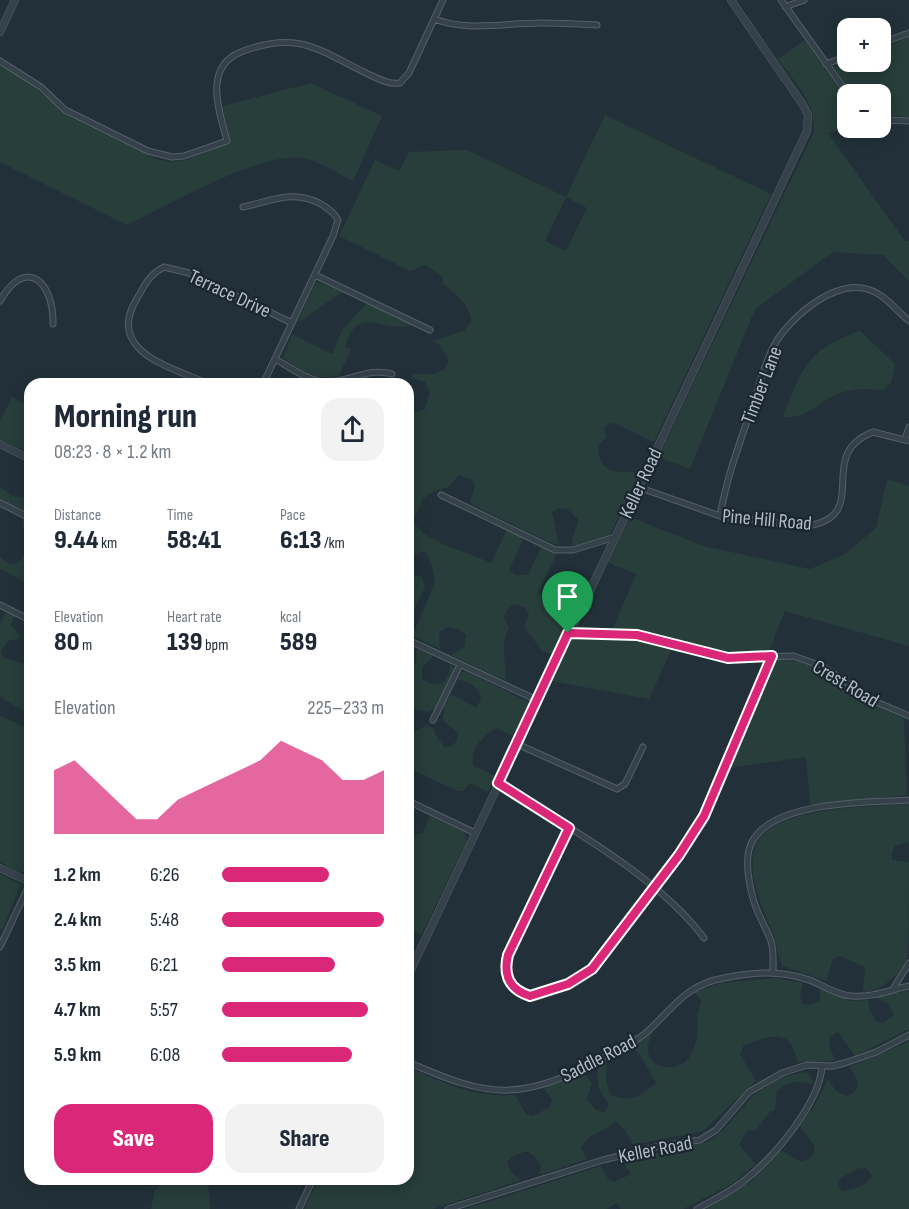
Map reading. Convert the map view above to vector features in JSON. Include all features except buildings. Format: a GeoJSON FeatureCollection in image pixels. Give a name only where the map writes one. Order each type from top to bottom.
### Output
{"type":"FeatureCollection","features":[{"type":"Feature","properties":{"kind":"street"},"geometry":{"type":"LineString","coordinates":[[0,32],[15,0]]}},
{"type":"Feature","properties":{"kind":"street"},"geometry":{"type":"LineString","coordinates":[[0,61],[34,81],[65,110],[148,151],[172,157],[184,156],[226,141],[217,99],[219,74],[229,58],[266,42],[291,41],[309,45],[393,85],[400,84],[409,73],[443,0]]}},
{"type":"Feature","properties":{"kind":"street","name":"Keller Road"},"geometry":{"type":"LineString","coordinates":[[414,963],[809,123],[803,105],[731,0]]}},
{"type":"Feature","properties":{"kind":"street"},"geometry":{"type":"LineString","coordinates":[[781,0],[841,84]]}},
{"type":"Feature","properties":{"kind":"street"},"geometry":{"type":"LineString","coordinates":[[786,7],[804,0]]}},
{"type":"Feature","properties":{"kind":"street"},"geometry":{"type":"LineString","coordinates":[[434,19],[453,26],[467,27],[540,23],[597,25]]}},
{"type":"Feature","properties":{"kind":"street"},"geometry":{"type":"LineString","coordinates":[[891,40],[909,33]]}},
{"type":"Feature","properties":{"kind":"street"},"geometry":{"type":"LineString","coordinates":[[826,64],[837,60]]}},
{"type":"Feature","properties":{"kind":"street"},"geometry":{"type":"LineString","coordinates":[[891,120],[909,121]]}},
{"type":"Feature","properties":{"kind":"street"},"geometry":{"type":"LineString","coordinates":[[243,207],[281,197],[305,196],[330,209],[338,220],[333,236],[266,378]]}},
{"type":"Feature","properties":{"kind":"street","name":"Terrace Drive"},"geometry":{"type":"LineString","coordinates":[[196,378],[141,352],[131,341],[127,331],[130,312],[155,271],[164,267],[189,273],[292,324]]}},
{"type":"Feature","properties":{"kind":"street"},"geometry":{"type":"LineString","coordinates":[[315,275],[430,330]]}},
{"type":"Feature","properties":{"kind":"street"},"geometry":{"type":"LineString","coordinates":[[0,301],[15,280],[24,276],[36,279],[50,294],[53,324]]}},
{"type":"Feature","properties":{"kind":"street","name":"Timber Lane"},"geometry":{"type":"LineString","coordinates":[[720,516],[728,477],[769,357],[783,331],[794,320],[837,291],[860,288],[881,296],[909,321]]}},
{"type":"Feature","properties":{"kind":"street"},"geometry":{"type":"LineString","coordinates":[[275,359],[312,378]]}},
{"type":"Feature","properties":{"kind":"street"},"geometry":{"type":"LineString","coordinates":[[348,378],[371,372],[392,374]]}},
{"type":"Feature","properties":{"kind":"street"},"geometry":{"type":"LineString","coordinates":[[907,440],[909,427]]}},
{"type":"Feature","properties":{"kind":"street","name":"Pine Hill Road"},"geometry":{"type":"LineString","coordinates":[[638,487],[720,516],[807,526],[819,524],[831,517],[842,499],[845,488],[843,462],[852,444],[873,432],[907,440]]}},
{"type":"Feature","properties":{"kind":"street"},"geometry":{"type":"LineString","coordinates":[[0,444],[24,456]]}},
{"type":"Feature","properties":{"kind":"street"},"geometry":{"type":"LineString","coordinates":[[441,495],[555,550],[573,550],[615,537]]}},
{"type":"Feature","properties":{"kind":"street"},"geometry":{"type":"LineString","coordinates":[[0,503],[24,515]]}},
{"type":"Feature","properties":{"kind":"street"},"geometry":{"type":"LineString","coordinates":[[0,605],[24,617]]}},
{"type":"Feature","properties":{"kind":"street","name":"Crest Road"},"geometry":{"type":"LineString","coordinates":[[568,633],[637,635],[728,658],[793,656],[808,659],[874,701],[909,716]]}},
{"type":"Feature","properties":{"kind":"street"},"geometry":{"type":"LineString","coordinates":[[414,643],[537,700]]}},
{"type":"Feature","properties":{"kind":"street"},"geometry":{"type":"LineString","coordinates":[[569,828],[508,955],[506,975],[511,985],[530,996],[582,976],[606,952],[679,855],[704,816],[772,656]]}},
{"type":"Feature","properties":{"kind":"street"},"geometry":{"type":"LineString","coordinates":[[433,720],[460,665]]}},
{"type":"Feature","properties":{"kind":"street"},"geometry":{"type":"LineString","coordinates":[[517,744],[616,789],[625,784],[643,747]]}},
{"type":"Feature","properties":{"kind":"street"},"geometry":{"type":"LineString","coordinates":[[498,783],[569,828],[654,888],[688,918],[704,938]]}},
{"type":"Feature","properties":{"kind":"street"},"geometry":{"type":"LineString","coordinates":[[773,973],[771,942],[757,914],[750,884],[749,847],[753,839],[775,822],[808,810],[909,800]]}},
{"type":"Feature","properties":{"kind":"street"},"geometry":{"type":"LineString","coordinates":[[414,804],[475,833]]}},
{"type":"Feature","properties":{"kind":"street"},"geometry":{"type":"LineString","coordinates":[[0,868],[24,880]]}},
{"type":"Feature","properties":{"kind":"street"},"geometry":{"type":"LineString","coordinates":[[0,947],[24,896]]}},
{"type":"Feature","properties":{"kind":"street"},"geometry":{"type":"LineString","coordinates":[[893,989],[909,963]]}},
{"type":"Feature","properties":{"kind":"street","name":"Saddle Road"},"geometry":{"type":"LineString","coordinates":[[414,1064],[471,1087],[507,1092],[526,1088],[590,1065],[639,1038],[682,995],[702,984],[725,977],[773,973],[807,980],[852,996],[909,986]]}},
{"type":"Feature","properties":{"kind":"street","name":"Keller Road"},"geometry":{"type":"LineString","coordinates":[[448,1209],[603,1160],[660,1146],[700,1140],[716,1130],[736,1105],[761,1084],[794,1068],[832,1066],[860,1059],[909,1035]]}},
{"type":"Feature","properties":{"kind":"street"},"geometry":{"type":"LineString","coordinates":[[697,1209],[732,1190],[758,1168],[809,1107],[821,1082],[822,1066]]}},
{"type":"Feature","properties":{"kind":"street"},"geometry":{"type":"LineString","coordinates":[[299,1209],[310,1185]]}},
{"type":"Feature","properties":{"kind":"green space"},"geometry":{"type":"Polygon","coordinates":[[[909,37],[909,117],[891,116],[891,84],[845,84],[837,72],[891,72],[891,43],[909,37]]]}},
{"type":"Feature","properties":{"kind":"green space"},"geometry":{"type":"Polygon","coordinates":[[[805,40],[837,86],[837,130],[828,133],[904,240],[909,241],[909,281],[883,255],[833,252],[755,309],[690,469],[658,457],[813,134],[814,123],[809,104],[778,59],[805,40]]]}},
{"type":"Feature","properties":{"kind":"green space"},"geometry":{"type":"Polygon","coordinates":[[[0,66],[25,79],[69,117],[156,159],[172,162],[189,159],[230,142],[222,106],[311,83],[382,116],[353,181],[307,159],[289,158],[267,162],[217,181],[127,225],[0,162],[0,66]]]}},
{"type":"Feature","properties":{"kind":"green space"},"geometry":{"type":"Polygon","coordinates":[[[605,115],[771,194],[654,442],[614,423],[606,425],[604,429],[606,437],[598,446],[599,455],[606,467],[617,471],[640,472],[609,537],[578,546],[572,545],[578,519],[567,509],[558,508],[552,512],[559,545],[551,543],[473,505],[470,501],[475,486],[473,480],[459,475],[448,487],[434,491],[423,499],[414,520],[414,411],[425,409],[430,392],[425,382],[411,378],[413,374],[434,374],[445,369],[449,360],[439,344],[433,341],[464,331],[471,321],[470,314],[461,300],[443,284],[443,277],[425,265],[410,271],[339,236],[375,160],[399,171],[409,152],[467,150],[566,197],[605,115]],[[566,197],[545,241],[566,251],[587,208],[566,197]]]}},
{"type":"Feature","properties":{"kind":"green space"},"geometry":{"type":"Polygon","coordinates":[[[318,282],[343,292],[297,323],[315,284],[318,282]]]}},
{"type":"Feature","properties":{"kind":"green space"},"geometry":{"type":"Polygon","coordinates":[[[367,303],[413,325],[402,327],[365,322],[357,326],[350,333],[345,347],[351,350],[339,375],[332,377],[317,376],[302,371],[283,357],[292,334],[332,354],[342,330],[367,303]]]}},
{"type":"Feature","properties":{"kind":"green space"},"geometry":{"type":"Polygon","coordinates":[[[860,331],[895,364],[891,383],[883,390],[846,391],[798,416],[783,417],[795,386],[809,363],[829,345],[860,331]]]}},
{"type":"Feature","properties":{"kind":"green space"},"geometry":{"type":"Polygon","coordinates":[[[12,397],[24,404],[24,450],[0,439],[0,421],[12,397]]]}},
{"type":"Feature","properties":{"kind":"green space"},"geometry":{"type":"Polygon","coordinates":[[[887,479],[909,486],[909,646],[785,611],[769,651],[730,651],[613,629],[636,574],[607,562],[630,517],[703,546],[810,569],[845,554],[876,528],[887,479]]]}},
{"type":"Feature","properties":{"kind":"green space"},"geometry":{"type":"Polygon","coordinates":[[[0,487],[13,496],[24,497],[24,511],[0,500],[0,487]]]}},
{"type":"Feature","properties":{"kind":"green space"},"geometry":{"type":"Polygon","coordinates":[[[414,520],[418,528],[435,540],[491,563],[507,529],[524,538],[509,570],[515,575],[528,575],[541,547],[557,553],[538,593],[562,609],[576,607],[553,655],[542,651],[524,626],[529,614],[524,607],[514,604],[507,610],[504,617],[509,628],[504,648],[505,680],[451,655],[464,647],[466,635],[458,629],[447,627],[439,632],[440,649],[414,637],[414,631],[435,583],[432,565],[426,553],[422,551],[414,556],[414,520]]]}},
{"type":"Feature","properties":{"kind":"green space"},"geometry":{"type":"Polygon","coordinates":[[[24,556],[24,582],[0,569],[0,557],[9,564],[18,563],[24,556]]]}},
{"type":"Feature","properties":{"kind":"green space"},"geometry":{"type":"Polygon","coordinates":[[[414,575],[422,577],[425,587],[414,609],[414,575]]]}},
{"type":"Feature","properties":{"kind":"green space"},"geometry":{"type":"Polygon","coordinates":[[[6,612],[14,616],[11,626],[21,635],[19,639],[8,641],[1,651],[3,657],[22,664],[24,662],[24,711],[0,697],[0,623],[6,612]]]}},
{"type":"Feature","properties":{"kind":"green space"},"geometry":{"type":"Polygon","coordinates":[[[633,637],[673,646],[649,699],[551,681],[572,639],[633,637]]]}},
{"type":"Feature","properties":{"kind":"green space"},"geometry":{"type":"Polygon","coordinates":[[[417,648],[433,656],[422,668],[422,680],[433,684],[442,683],[445,680],[450,664],[455,668],[436,707],[428,712],[414,709],[414,665],[417,648]]]}},
{"type":"Feature","properties":{"kind":"green space"},"geometry":{"type":"Polygon","coordinates":[[[776,660],[801,662],[822,671],[861,698],[904,719],[907,795],[810,804],[806,757],[728,768],[770,668],[776,660]]]}},
{"type":"Feature","properties":{"kind":"green space"},"geometry":{"type":"Polygon","coordinates":[[[466,671],[529,702],[514,737],[497,728],[482,739],[475,749],[474,766],[496,776],[488,792],[470,783],[463,791],[458,791],[414,771],[414,732],[426,725],[434,729],[445,748],[453,745],[457,739],[458,733],[443,720],[444,707],[450,694],[477,708],[481,698],[478,690],[469,683],[457,679],[462,672],[466,671]]]}},
{"type":"Feature","properties":{"kind":"green space"},"geometry":{"type":"Polygon","coordinates":[[[0,716],[24,726],[24,872],[0,862],[0,716]]]}},
{"type":"Feature","properties":{"kind":"green space"},"geometry":{"type":"Polygon","coordinates":[[[909,804],[909,842],[895,846],[892,852],[892,860],[909,862],[908,956],[901,969],[884,985],[863,992],[865,967],[840,956],[833,959],[826,981],[783,966],[774,935],[760,901],[752,868],[755,847],[764,833],[780,823],[824,811],[909,804]]]}},
{"type":"Feature","properties":{"kind":"green space"},"geometry":{"type":"Polygon","coordinates":[[[430,816],[464,832],[467,840],[421,936],[414,931],[414,834],[422,833],[430,816]]]}},
{"type":"Feature","properties":{"kind":"green space"},"geometry":{"type":"Polygon","coordinates":[[[0,874],[21,885],[2,930],[0,929],[0,874]]]}},
{"type":"Feature","properties":{"kind":"green space"},"geometry":{"type":"Polygon","coordinates":[[[776,978],[803,983],[800,994],[802,1004],[810,1005],[820,1001],[820,989],[850,1001],[868,1000],[876,1021],[883,1023],[894,1015],[888,1004],[876,998],[909,990],[909,1029],[855,1056],[838,1032],[830,1036],[829,1045],[835,1060],[830,1061],[797,1062],[790,1043],[778,1037],[744,1045],[740,1054],[756,1081],[703,1131],[633,1145],[625,1130],[616,1121],[593,1135],[585,1143],[581,1149],[587,1159],[539,1175],[541,1166],[534,1156],[526,1151],[512,1157],[507,1162],[511,1172],[521,1180],[433,1209],[304,1209],[316,1185],[414,1185],[414,1070],[473,1092],[515,1095],[526,1114],[533,1116],[550,1107],[552,1100],[544,1088],[583,1072],[592,1083],[587,1099],[595,1109],[604,1113],[609,1105],[598,1087],[597,1065],[607,1059],[606,1080],[610,1094],[622,1099],[640,1095],[656,1083],[642,1058],[632,1046],[653,1032],[648,1049],[649,1056],[655,1064],[676,1067],[684,1063],[694,1048],[696,1039],[697,1016],[701,1000],[694,992],[721,983],[776,978]]]}},
{"type":"Feature","properties":{"kind":"green space"},"geometry":{"type":"Polygon","coordinates":[[[909,1041],[909,1209],[706,1209],[752,1181],[779,1150],[801,1161],[805,1161],[814,1154],[814,1145],[800,1126],[815,1105],[828,1079],[836,1091],[847,1096],[854,1093],[858,1086],[856,1077],[849,1067],[909,1041]],[[859,1168],[841,1178],[838,1185],[842,1191],[866,1183],[872,1176],[867,1169],[859,1168]]]}},
{"type":"Feature","properties":{"kind":"green space"},"geometry":{"type":"Polygon","coordinates":[[[804,1072],[809,1074],[814,1084],[794,1082],[777,1091],[775,1110],[770,1112],[756,1130],[747,1131],[739,1145],[756,1164],[732,1184],[683,1209],[621,1209],[616,1203],[607,1209],[465,1209],[601,1166],[608,1179],[614,1182],[631,1174],[622,1160],[708,1142],[724,1129],[755,1094],[781,1077],[804,1072]]]}},
{"type":"Feature","properties":{"kind":"green space"},"geometry":{"type":"Polygon","coordinates":[[[160,1185],[208,1185],[210,1209],[151,1209],[155,1190],[160,1185]]]}},
{"type":"Feature","properties":{"kind":"route"},"geometry":{"type":"LineString","coordinates":[[568,633],[637,635],[728,658],[772,656],[704,816],[679,855],[592,969],[568,984],[530,996],[511,985],[506,975],[505,965],[569,828],[498,783],[568,633]]}}]}
